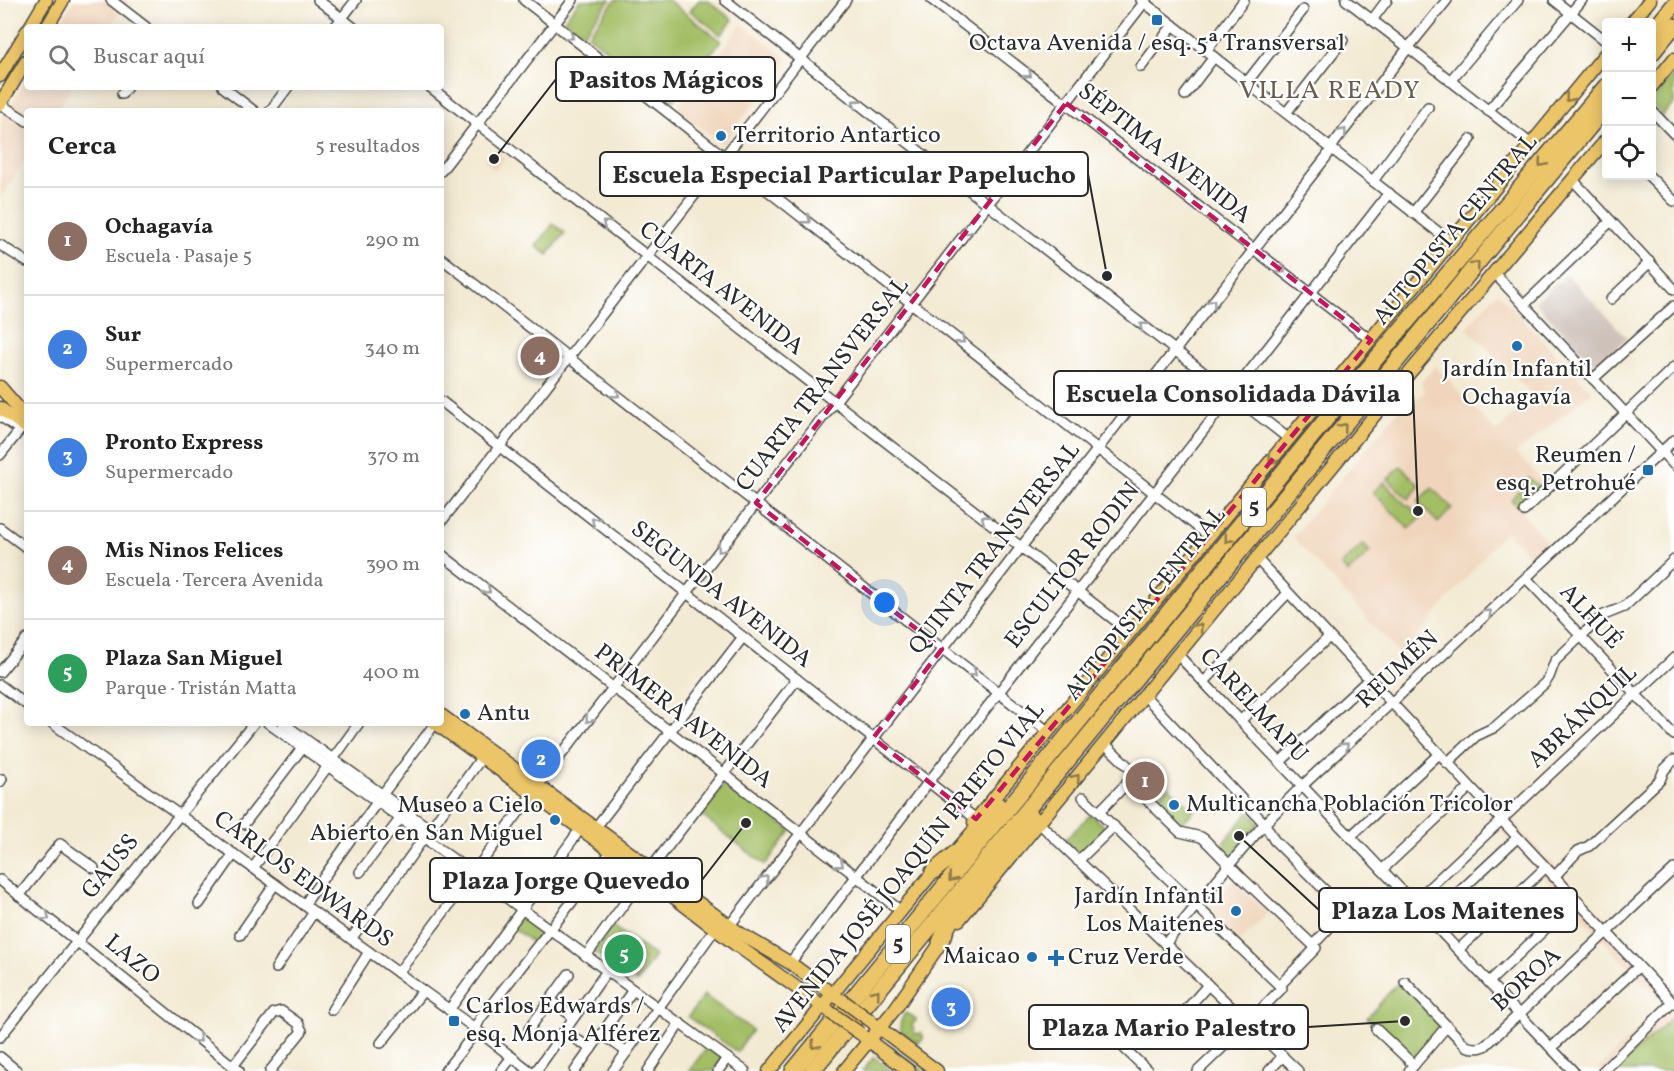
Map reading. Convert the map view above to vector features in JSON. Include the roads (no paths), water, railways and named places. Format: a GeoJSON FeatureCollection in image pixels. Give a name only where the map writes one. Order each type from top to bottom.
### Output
{"type":"FeatureCollection","features":[{"type":"Feature","properties":{"kind":"highway"},"geometry":{"type":"LineString","coordinates":[[1656,27],[1674,5]]}},
{"type":"Feature","properties":{"kind":"highway"},"geometry":{"type":"LineString","coordinates":[[1656,48],[1674,26]]}},
{"type":"Feature","properties":{"kind":"highway","name":"AUTOPISTA CENTRAL"},"geometry":{"type":"LineString","coordinates":[[793,1071],[1359,379],[1602,91]]}},
{"type":"Feature","properties":{"kind":"highway","name":"AUTOPISTA CENTRAL"},"geometry":{"type":"LineString","coordinates":[[812,1071],[1602,112]]}},
{"type":"Feature","properties":{"kind":"highway"},"geometry":{"type":"LineString","coordinates":[[933,872],[959,850],[1014,787],[1056,749]]}},
{"type":"Feature","properties":{"kind":"highway"},"geometry":{"type":"LineString","coordinates":[[940,942],[960,908],[1029,821],[1055,775]]}},
{"type":"Feature","properties":{"kind":"main road"},"geometry":{"type":"LineString","coordinates":[[49,24],[63,0]]}},
{"type":"Feature","properties":{"kind":"main road"},"geometry":{"type":"LineString","coordinates":[[1635,18],[1650,0]]}},
{"type":"Feature","properties":{"kind":"main road"},"geometry":{"type":"LineString","coordinates":[[31,24],[42,1]]}},
{"type":"Feature","properties":{"kind":"main road"},"geometry":{"type":"LineString","coordinates":[[0,76],[24,36]]}},
{"type":"Feature","properties":{"kind":"main road","name":"AVENIDA JOSÉ JOAQUÍN PRIETO VIAL"},"geometry":{"type":"LineString","coordinates":[[769,1071],[810,1022],[827,1010],[901,911],[1602,58]]}},
{"type":"Feature","properties":{"kind":"main road"},"geometry":{"type":"LineString","coordinates":[[0,104],[24,65]]}},
{"type":"Feature","properties":{"kind":"main road"},"geometry":{"type":"LineString","coordinates":[[1656,82],[1672,65]]}},
{"type":"Feature","properties":{"kind":"main road"},"geometry":{"type":"LineString","coordinates":[[844,1071],[865,1037],[908,992],[940,942],[1256,558],[1602,145]]}},
{"type":"Feature","properties":{"kind":"main road"},"geometry":{"type":"LineString","coordinates":[[0,387],[24,415]]}},
{"type":"Feature","properties":{"kind":"main road"},"geometry":{"type":"LineString","coordinates":[[0,398],[24,416]]}},
{"type":"Feature","properties":{"kind":"main road"},"geometry":{"type":"LineString","coordinates":[[0,408],[24,431]]}},
{"type":"Feature","properties":{"kind":"main road"},"geometry":{"type":"LineString","coordinates":[[444,718],[532,793],[596,827],[615,847]]}},
{"type":"Feature","properties":{"kind":"main road"},"geometry":{"type":"LineString","coordinates":[[433,726],[753,942],[790,963],[937,1071]]}},
{"type":"Feature","properties":{"kind":"main road"},"geometry":{"type":"LineString","coordinates":[[648,871],[715,929],[909,1071]]}},
{"type":"Feature","properties":{"kind":"main road"},"geometry":{"type":"LineString","coordinates":[[804,994],[810,1009],[810,1022]]}},
{"type":"Feature","properties":{"kind":"street"},"geometry":{"type":"LineString","coordinates":[[111,0],[142,24]]}},
{"type":"Feature","properties":{"kind":"street"},"geometry":{"type":"LineString","coordinates":[[318,0],[349,24]]}},
{"type":"Feature","properties":{"kind":"street"},"geometry":{"type":"LineString","coordinates":[[337,24],[356,0]]}},
{"type":"Feature","properties":{"kind":"street"},"geometry":{"type":"LineString","coordinates":[[524,0],[1209,536]]}},
{"type":"Feature","properties":{"kind":"street"},"geometry":{"type":"LineString","coordinates":[[444,167],[573,0]]}},
{"type":"Feature","properties":{"kind":"street"},"geometry":{"type":"LineString","coordinates":[[724,0],[1289,440]]}},
{"type":"Feature","properties":{"kind":"street"},"geometry":{"type":"LineString","coordinates":[[444,518],[846,0]]}},
{"type":"Feature","properties":{"kind":"street","name":"SÉPTIMA AVENIDA"},"geometry":{"type":"LineString","coordinates":[[932,0],[1371,340]]}},
{"type":"Feature","properties":{"kind":"street"},"geometry":{"type":"LineString","coordinates":[[1206,51],[1244,0]]}},
{"type":"Feature","properties":{"kind":"street"},"geometry":{"type":"LineString","coordinates":[[1346,0],[1531,144]]}},
{"type":"Feature","properties":{"kind":"street"},"geometry":{"type":"LineString","coordinates":[[1372,20],[1388,0]]}},
{"type":"Feature","properties":{"kind":"street","name":"QUINTA TRANSVERSAL"},"geometry":{"type":"LineString","coordinates":[[730,925],[1447,0]]}},
{"type":"Feature","properties":{"kind":"street"},"geometry":{"type":"LineString","coordinates":[[1450,81],[1518,0]]}},
{"type":"Feature","properties":{"kind":"street"},"geometry":{"type":"LineString","coordinates":[[1554,0],[1602,38]]}},
{"type":"Feature","properties":{"kind":"street"},"geometry":{"type":"LineString","coordinates":[[1488,111],[1582,0]]}},
{"type":"Feature","properties":{"kind":"street"},"geometry":{"type":"LineString","coordinates":[[1143,1],[1451,242]]}},
{"type":"Feature","properties":{"kind":"street","name":"CUARTA TRANSVERSAL"},"geometry":{"type":"LineString","coordinates":[[398,973],[532,793],[1143,1]]}},
{"type":"Feature","properties":{"kind":"street"},"geometry":{"type":"LineString","coordinates":[[1247,82],[1303,9]]}},
{"type":"Feature","properties":{"kind":"street"},"geometry":{"type":"LineString","coordinates":[[1141,68],[1173,25]]}},
{"type":"Feature","properties":{"kind":"street"},"geometry":{"type":"LineString","coordinates":[[1286,113],[1343,40]]}},
{"type":"Feature","properties":{"kind":"street"},"geometry":{"type":"LineString","coordinates":[[1185,95],[1214,57]]}},
{"type":"Feature","properties":{"kind":"street"},"geometry":{"type":"LineString","coordinates":[[227,90],[250,108]]}},
{"type":"Feature","properties":{"kind":"street"},"geometry":{"type":"LineString","coordinates":[[272,108],[286,90]]}},
{"type":"Feature","properties":{"kind":"street","name":"CUARTA AVENIDA"},"geometry":{"type":"LineString","coordinates":[[434,90],[1130,632]]}},
{"type":"Feature","properties":{"kind":"street"},"geometry":{"type":"LineString","coordinates":[[0,104],[24,119]]}},
{"type":"Feature","properties":{"kind":"street"},"geometry":{"type":"LineString","coordinates":[[1373,181],[1428,107]]}},
{"type":"Feature","properties":{"kind":"street"},"geometry":{"type":"LineString","coordinates":[[1656,115],[1674,134]]}},
{"type":"Feature","properties":{"kind":"street"},"geometry":{"type":"LineString","coordinates":[[1413,213],[1471,139]]}},
{"type":"Feature","properties":{"kind":"street"},"geometry":{"type":"LineString","coordinates":[[1573,180],[1674,289]]}},
{"type":"Feature","properties":{"kind":"street"},"geometry":{"type":"LineString","coordinates":[[1653,180],[1674,201]]}},
{"type":"Feature","properties":{"kind":"street","name":"ESCULTOR RODIN"},"geometry":{"type":"LineString","coordinates":[[790,963],[1389,193]]}},
{"type":"Feature","properties":{"kind":"street"},"geometry":{"type":"LineString","coordinates":[[1524,305],[1611,220]]}},
{"type":"Feature","properties":{"kind":"street"},"geometry":{"type":"LineString","coordinates":[[0,245],[24,260]]}},
{"type":"Feature","properties":{"kind":"street"},"geometry":{"type":"LineString","coordinates":[[444,260],[1048,732]]}},
{"type":"Feature","properties":{"kind":"street"},"geometry":{"type":"LineString","coordinates":[[1611,299],[1650,262]]}},
{"type":"Feature","properties":{"kind":"street"},"geometry":{"type":"LineString","coordinates":[[1494,273],[1674,465]]}},
{"type":"Feature","properties":{"kind":"street"},"geometry":{"type":"LineString","coordinates":[[1593,379],[1674,306]]}},
{"type":"Feature","properties":{"kind":"street"},"geometry":{"type":"LineString","coordinates":[[1524,511],[1674,367]]}},
{"type":"Feature","properties":{"kind":"street","name":"SEGUNDA AVENIDA"},"geometry":{"type":"LineString","coordinates":[[444,403],[976,819]]}},
{"type":"Feature","properties":{"kind":"street"},"geometry":{"type":"LineString","coordinates":[[0,417],[24,431],[0,455]]}},
{"type":"Feature","properties":{"kind":"street","name":"REUMÉN"},"geometry":{"type":"LineString","coordinates":[[1165,944],[1229,865],[1302,786],[1674,440]]}},
{"type":"Feature","properties":{"kind":"street"},"geometry":{"type":"LineString","coordinates":[[0,528],[24,546]]}},
{"type":"Feature","properties":{"kind":"street","name":"PRIMERA AVENIDA"},"geometry":{"type":"LineString","coordinates":[[444,556],[901,911]]}},
{"type":"Feature","properties":{"kind":"street"},"geometry":{"type":"LineString","coordinates":[[1256,558],[1673,1004],[1603,1071]]}},
{"type":"Feature","properties":{"kind":"street"},"geometry":{"type":"LineString","coordinates":[[1447,763],[1476,736],[1498,725],[1545,683],[1555,661],[1581,636],[1604,615],[1626,605],[1674,560]]}},
{"type":"Feature","properties":{"kind":"street","name":"ALHUÉ"},"geometry":{"type":"LineString","coordinates":[[1526,578],[1674,735]]}},
{"type":"Feature","properties":{"kind":"street"},"geometry":{"type":"LineString","coordinates":[[1204,682],[1288,592]]}},
{"type":"Feature","properties":{"kind":"street"},"geometry":{"type":"LineString","coordinates":[[596,827],[743,637]]}},
{"type":"Feature","properties":{"kind":"street"},"geometry":{"type":"LineString","coordinates":[[1240,721],[1329,637]]}},
{"type":"Feature","properties":{"kind":"street"},"geometry":{"type":"LineString","coordinates":[[0,672],[24,643]]}},
{"type":"Feature","properties":{"kind":"street","name":"CARELMAPU"},"geometry":{"type":"LineString","coordinates":[[1177,654],[1573,1071]]}},
{"type":"Feature","properties":{"kind":"street","name":"ABRÁNQUIL"},"geometry":{"type":"LineString","coordinates":[[1413,903],[1674,658]]}},
{"type":"Feature","properties":{"kind":"street"},"geometry":{"type":"LineString","coordinates":[[586,956],[648,871],[797,679]]}},
{"type":"Feature","properties":{"kind":"street"},"geometry":{"type":"LineString","coordinates":[[1280,762],[1369,679]]}},
{"type":"Feature","properties":{"kind":"street"},"geometry":{"type":"LineString","coordinates":[[0,685],[24,703]]}},
{"type":"Feature","properties":{"kind":"street"},"geometry":{"type":"LineString","coordinates":[[1144,695],[1265,824],[1274,840],[1358,923]]}},
{"type":"Feature","properties":{"kind":"street","name":"CARLOS EDWARDS"},"geometry":{"type":"LineString","coordinates":[[56,726],[476,1029],[530,1071]]}},
{"type":"Feature","properties":{"kind":"street","name":"GAUSS"},"geometry":{"type":"LineString","coordinates":[[0,1037],[252,726]]}},
{"type":"Feature","properties":{"kind":"street"},"geometry":{"type":"LineString","coordinates":[[272,726],[302,748],[330,762]]}},
{"type":"Feature","properties":{"kind":"street"},"geometry":{"type":"LineString","coordinates":[[288,726],[330,762],[427,833],[473,873],[746,1071]]}},
{"type":"Feature","properties":{"kind":"street"},"geometry":{"type":"LineString","coordinates":[[253,868],[357,726]]}},
{"type":"Feature","properties":{"kind":"street"},"geometry":{"type":"LineString","coordinates":[[304,905],[433,726]]}},
{"type":"Feature","properties":{"kind":"street"},"geometry":{"type":"LineString","coordinates":[[1104,743],[1132,770],[1132,777],[1138,790],[1180,832],[1204,839],[1314,947]]}},
{"type":"Feature","properties":{"kind":"street"},"geometry":{"type":"LineString","coordinates":[[244,824],[302,748]]}},
{"type":"Feature","properties":{"kind":"street"},"geometry":{"type":"LineString","coordinates":[[1350,837],[1439,754]]}},
{"type":"Feature","properties":{"kind":"street"},"geometry":{"type":"LineString","coordinates":[[351,939],[482,757]]}},
{"type":"Feature","properties":{"kind":"street"},"geometry":{"type":"LineString","coordinates":[[1554,877],[1578,851],[1588,846],[1660,780],[1664,770],[1674,760]]}},
{"type":"Feature","properties":{"kind":"street"},"geometry":{"type":"LineString","coordinates":[[1100,812],[1132,777]]}},
{"type":"Feature","properties":{"kind":"street"},"geometry":{"type":"LineString","coordinates":[[1382,870],[1470,787]]}},
{"type":"Feature","properties":{"kind":"street"},"geometry":{"type":"LineString","coordinates":[[1083,796],[1281,987]]}},
{"type":"Feature","properties":{"kind":"street"},"geometry":{"type":"LineString","coordinates":[[380,799],[400,819],[427,833]]}},
{"type":"Feature","properties":{"kind":"street"},"geometry":{"type":"LineString","coordinates":[[360,872],[400,819]]}},
{"type":"Feature","properties":{"kind":"street"},"geometry":{"type":"LineString","coordinates":[[1039,823],[1298,1071]]}},
{"type":"Feature","properties":{"kind":"street"},"geometry":{"type":"LineString","coordinates":[[1078,861],[1114,826]]}},
{"type":"Feature","properties":{"kind":"street"},"geometry":{"type":"LineString","coordinates":[[449,1010],[576,835]]}},
{"type":"Feature","properties":{"kind":"street"},"geometry":{"type":"LineString","coordinates":[[1429,920],[1517,838]]}},
{"type":"Feature","properties":{"kind":"street"},"geometry":{"type":"LineString","coordinates":[[19,896],[60,844],[94,868]]}},
{"type":"Feature","properties":{"kind":"street"},"geometry":{"type":"LineString","coordinates":[[445,1071],[471,1038],[480,1019],[615,847]]}},
{"type":"Feature","properties":{"kind":"street"},"geometry":{"type":"LineString","coordinates":[[200,904],[234,854]]}},
{"type":"Feature","properties":{"kind":"street"},"geometry":{"type":"LineString","coordinates":[[1458,950],[1545,868]]}},
{"type":"Feature","properties":{"kind":"street","name":"BOROA"},"geometry":{"type":"LineString","coordinates":[[1405,982],[1466,1046],[1479,1048],[1485,1046],[1674,869]]}},
{"type":"Feature","properties":{"kind":"street","name":"LAZO"},"geometry":{"type":"LineString","coordinates":[[0,880],[236,1069]]}},
{"type":"Feature","properties":{"kind":"street"},"geometry":{"type":"LineString","coordinates":[[240,935],[275,884]]}},
{"type":"Feature","properties":{"kind":"street"},"geometry":{"type":"LineString","coordinates":[[1489,982],[1576,900]]}},
{"type":"Feature","properties":{"kind":"street"},"geometry":{"type":"LineString","coordinates":[[1197,1071],[1248,1023],[1345,911]]}},
{"type":"Feature","properties":{"kind":"street"},"geometry":{"type":"LineString","coordinates":[[276,968],[314,912]]}},
{"type":"Feature","properties":{"kind":"street"},"geometry":{"type":"LineString","coordinates":[[617,1070],[627,1052],[715,929]]}},
{"type":"Feature","properties":{"kind":"street"},"geometry":{"type":"LineString","coordinates":[[332,1010],[369,952]]}},
{"type":"Feature","properties":{"kind":"street"},"geometry":{"type":"LineString","coordinates":[[1551,1048],[1638,967]]}},
{"type":"Feature","properties":{"kind":"street"},"geometry":{"type":"LineString","coordinates":[[536,1071],[607,971]]}},
{"type":"Feature","properties":{"kind":"street"},"geometry":{"type":"LineString","coordinates":[[530,1029],[569,974]]}},
{"type":"Feature","properties":{"kind":"street"},"geometry":{"type":"LineString","coordinates":[[1157,1042],[1209,985]]}},
{"type":"Feature","properties":{"kind":"street"},"geometry":{"type":"LineString","coordinates":[[575,1071],[633,990]]}},
{"type":"Feature","properties":{"kind":"street"},"geometry":{"type":"LineString","coordinates":[[381,1043],[423,991]]}},
{"type":"Feature","properties":{"kind":"street"},"geometry":{"type":"LineString","coordinates":[[550,1000],[574,1017]]}},
{"type":"Feature","properties":{"kind":"street"},"geometry":{"type":"LineString","coordinates":[[236,1069],[274,1013],[281,1011],[298,1023],[302,1031],[270,1071]]}},
{"type":"Feature","properties":{"kind":"street"},"geometry":{"type":"LineString","coordinates":[[651,1070],[680,1023]]}},
{"type":"Feature","properties":{"kind":"street"},"geometry":{"type":"LineString","coordinates":[[1376,1029],[1412,1068],[1447,1026]]}},
{"type":"Feature","properties":{"kind":"street"},"geometry":{"type":"LineString","coordinates":[[564,1030],[591,1049]]}},
{"type":"Feature","properties":{"kind":"street"},"geometry":{"type":"LineString","coordinates":[[602,1034],[627,1052]]}},
{"type":"Feature","properties":{"kind":"street"},"geometry":{"type":"LineString","coordinates":[[1123,1047],[1148,1071]]}},
{"type":"Feature","properties":{"kind":"street"},"geometry":{"type":"LineString","coordinates":[[1269,1071],[1282,1056]]}},
{"type":"Feature","properties":{"kind":"street"},"geometry":{"type":"LineString","coordinates":[[0,1057],[18,1071]]}},
{"type":"Feature","properties":{"kind":"street"},"geometry":{"type":"LineString","coordinates":[[501,1071],[512,1057]]}},
{"type":"Feature","properties":{"kind":"street"},"geometry":{"type":"LineString","coordinates":[[718,1071],[727,1058]]}},
{"type":"Feature","properties":{"kind":"place","name":"Octava Avenida / esq. 5ª Transversal"},"geometry":{"type":"Point","coordinates":[1157,20]}},
{"type":"Feature","properties":{"kind":"place","name":"Territorio Antartico"},"geometry":{"type":"Point","coordinates":[721,136]}},
{"type":"Feature","properties":{"kind":"place","name":"Pasitos Mágicos"},"geometry":{"type":"Point","coordinates":[494,159]}},
{"type":"Feature","properties":{"kind":"place","name":"Escuela Especial Particular Papelucho"},"geometry":{"type":"Point","coordinates":[1107,276]}},
{"type":"Feature","properties":{"kind":"place","name":"Jardín Infantil Ochagavía"},"geometry":{"type":"Point","coordinates":[1517,346]}},
{"type":"Feature","properties":{"kind":"place","name":"Mis Ninos Felices"},"geometry":{"type":"Point","coordinates":[540,356]}},
{"type":"Feature","properties":{"kind":"place","name":"Reumen / esq. Petrohué"},"geometry":{"type":"Point","coordinates":[1648,470]}},
{"type":"Feature","properties":{"kind":"place","name":"Escuela Consolidada Dávila"},"geometry":{"type":"Point","coordinates":[1418,511]}},
{"type":"Feature","properties":{"kind":"place","name":"Antu"},"geometry":{"type":"Point","coordinates":[465,714]}},
{"type":"Feature","properties":{"kind":"place","name":"Sur"},"geometry":{"type":"Point","coordinates":[541,759]}},
{"type":"Feature","properties":{"kind":"place","name":"Ochagavía"},"geometry":{"type":"Point","coordinates":[1145,781]}},
{"type":"Feature","properties":{"kind":"place","name":"Multicancha Población Tricolor"},"geometry":{"type":"Point","coordinates":[1174,805]}},
{"type":"Feature","properties":{"kind":"place","name":"Museo a Cielo Abierto en San Miguel"},"geometry":{"type":"Point","coordinates":[555,820]}},
{"type":"Feature","properties":{"kind":"place","name":"Plaza Jorge Quevedo"},"geometry":{"type":"Point","coordinates":[746,823]}},
{"type":"Feature","properties":{"kind":"place","name":"Plaza Los Maitenes"},"geometry":{"type":"Point","coordinates":[1239,836]}},
{"type":"Feature","properties":{"kind":"place","name":"Jardín Infantil Los Maitenes"},"geometry":{"type":"Point","coordinates":[1236,911]}},
{"type":"Feature","properties":{"kind":"place","name":"Plaza San Miguel"},"geometry":{"type":"Point","coordinates":[624,954]}},
{"type":"Feature","properties":{"kind":"place","name":"Maicao"},"geometry":{"type":"Point","coordinates":[1032,957]}},
{"type":"Feature","properties":{"kind":"place","name":"Cruz Verde"},"geometry":{"type":"Point","coordinates":[1056,958]}},
{"type":"Feature","properties":{"kind":"place","name":"Pronto Express"},"geometry":{"type":"Point","coordinates":[951,1007]}},
{"type":"Feature","properties":{"kind":"place","name":"Carlos Edwards / esq. Monja Alférez"},"geometry":{"type":"Point","coordinates":[454,1021]}},
{"type":"Feature","properties":{"kind":"place","name":"Plaza Mario Palestro"},"geometry":{"type":"Point","coordinates":[1405,1021]}},
{"type":"Feature","properties":{"kind":"district","name":"VILLA READY"},"geometry":{"type":"Point","coordinates":[1330,91]}}]}
